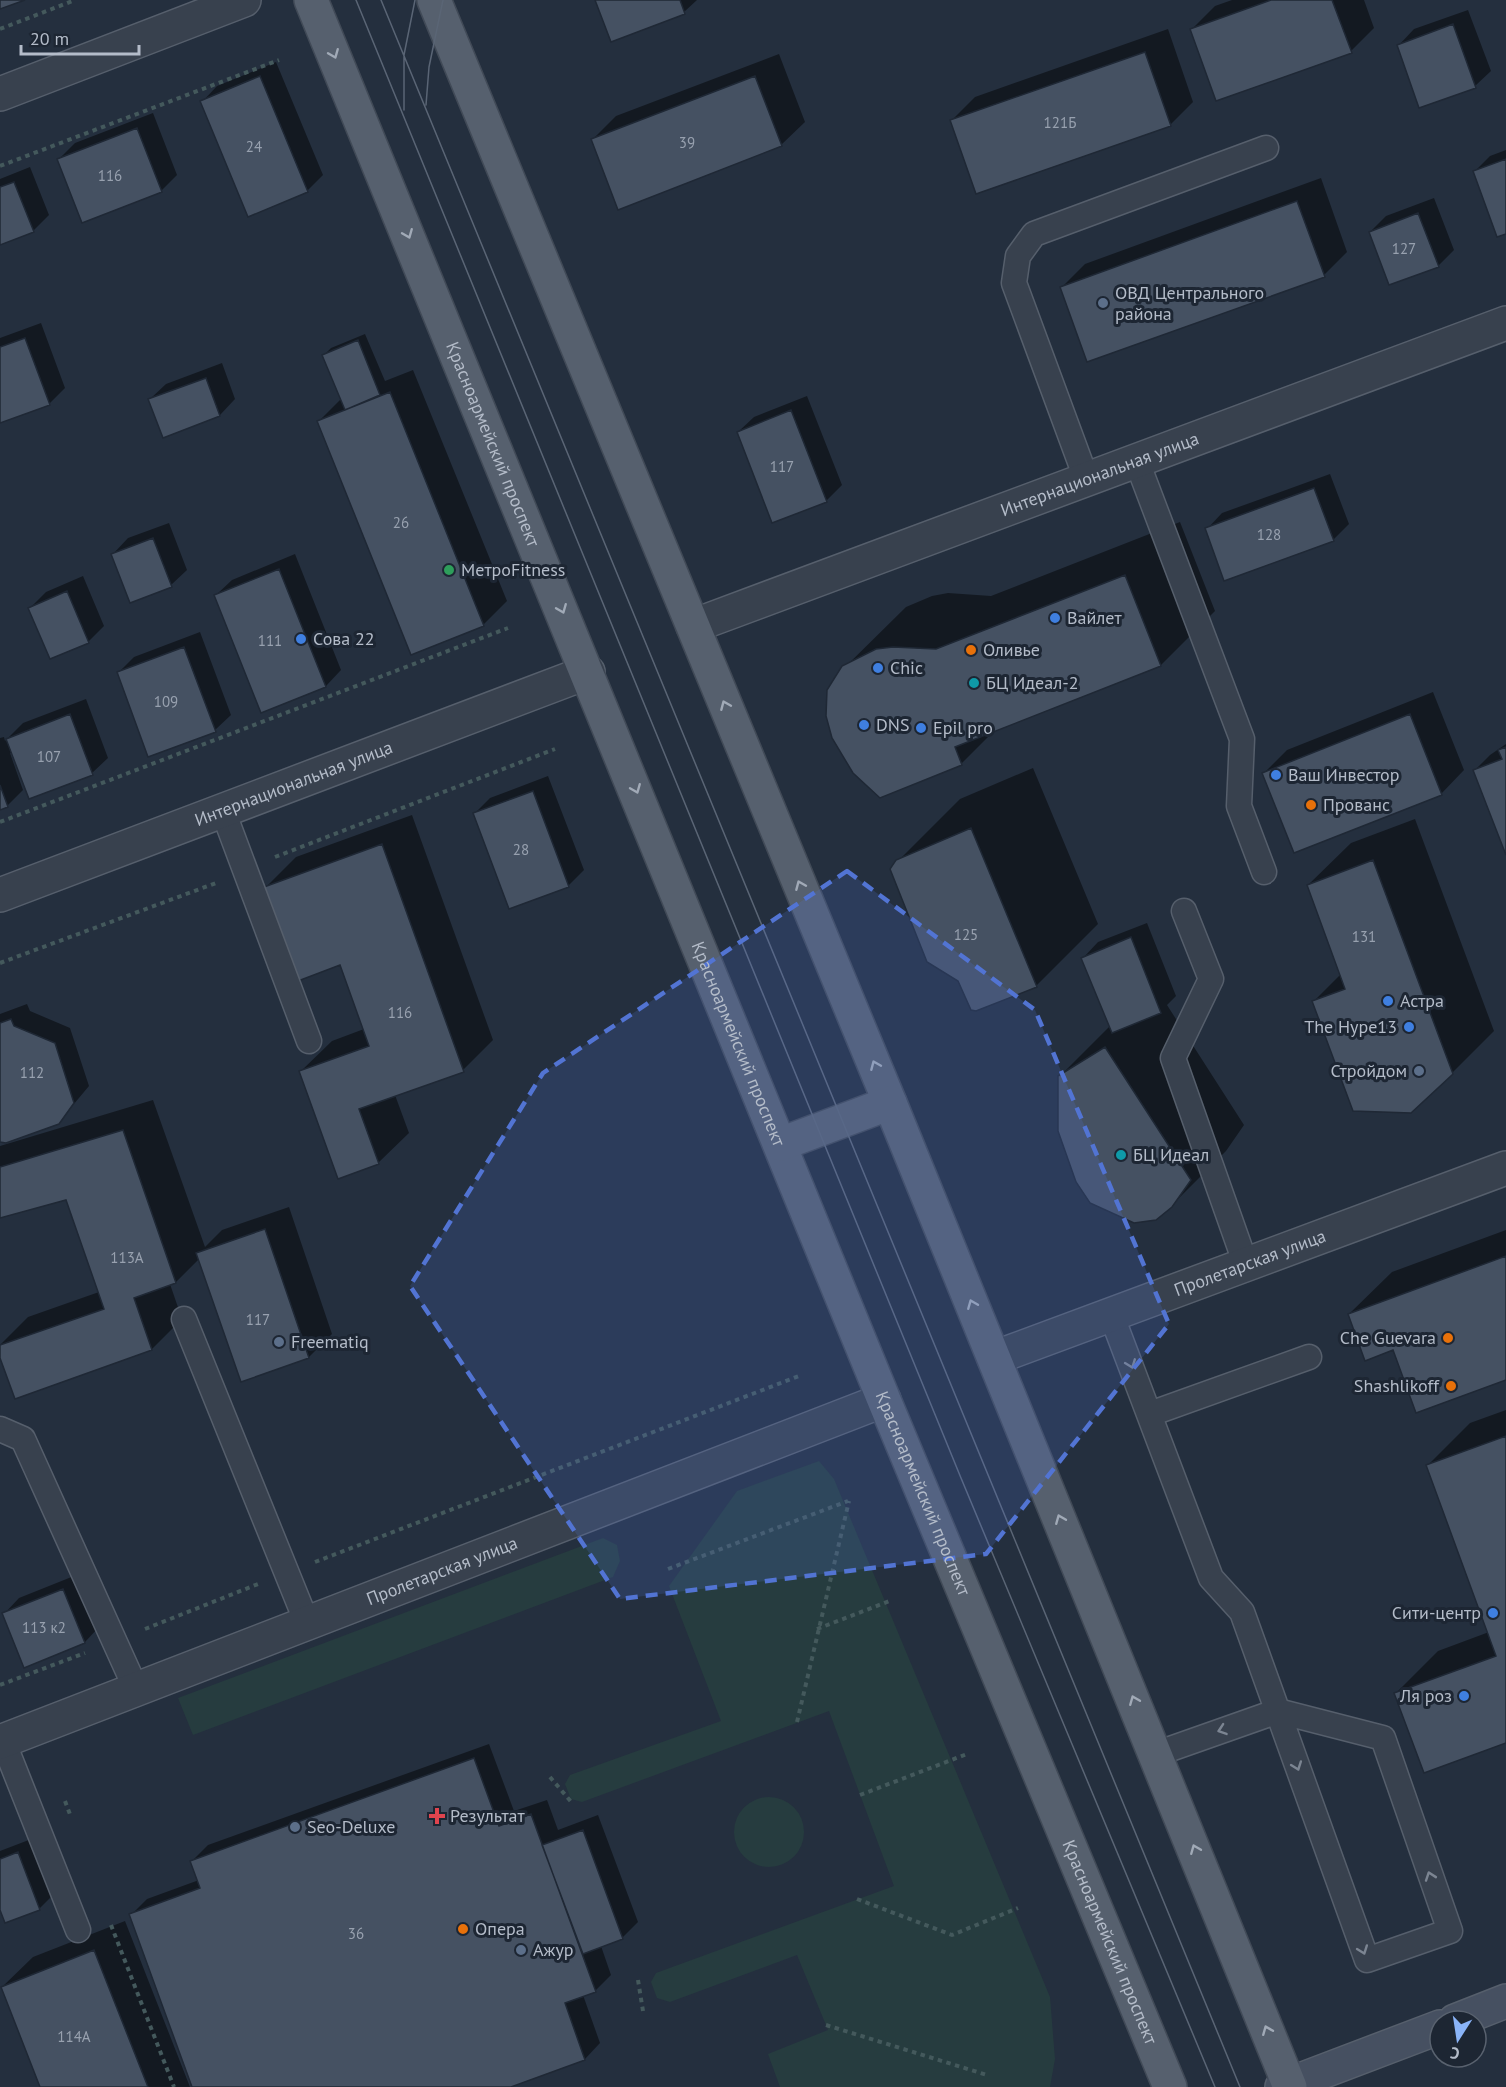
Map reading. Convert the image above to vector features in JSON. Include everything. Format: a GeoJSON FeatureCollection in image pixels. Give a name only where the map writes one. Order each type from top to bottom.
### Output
{"type":"FeatureCollection","features":[{"type":"Feature","properties":{"kind":"main road","name":"Красноармейский проспект"},"geometry":{"type":"LineString","coordinates":[[311,0],[885,1400],[1170,2087]]}},
{"type":"Feature","properties":{"kind":"main road"},"geometry":{"type":"LineString","coordinates":[[434,0],[890,1102],[1156,1754],[1287,2086],[1428,2032]]}},
{"type":"Feature","properties":{"kind":"main road"},"geometry":{"type":"LineString","coordinates":[[781,1144],[890,1102]]}},
{"type":"Feature","properties":{"kind":"main road"},"geometry":{"type":"LineString","coordinates":[[1486,2009],[1506,2001]]}},
{"type":"Feature","properties":{"kind":"street"},"geometry":{"type":"LineString","coordinates":[[0,94],[244,0]]}},
{"type":"Feature","properties":{"kind":"street","name":"Интернациональная улица"},"geometry":{"type":"LineString","coordinates":[[693,626],[1506,323]]}},
{"type":"Feature","properties":{"kind":"street","name":"Интернациональная улица"},"geometry":{"type":"LineString","coordinates":[[0,895],[588,672]]}},
{"type":"Feature","properties":{"kind":"street","name":"Пролетарская улица"},"geometry":{"type":"LineString","coordinates":[[994,1358],[1506,1168]]}},
{"type":"Feature","properties":{"kind":"street","name":"Пролетарская улица"},"geometry":{"type":"LineString","coordinates":[[1,1741],[885,1400]]}},
{"type":"Feature","properties":{"kind":"lane"},"geometry":{"type":"LineString","coordinates":[[1086,478],[1014,283],[1018,256],[1034,234],[1266,148]]}},
{"type":"Feature","properties":{"kind":"lane"},"geometry":{"type":"LineString","coordinates":[[1136,459],[1242,739],[1239,806],[1264,872]]}},
{"type":"Feature","properties":{"kind":"lane"},"geometry":{"type":"LineString","coordinates":[[223,811],[309,1041]]}},
{"type":"Feature","properties":{"kind":"lane"},"geometry":{"type":"LineString","coordinates":[[1184,911],[1211,979],[1173,1058],[1246,1265]]}},
{"type":"Feature","properties":{"kind":"lane"},"geometry":{"type":"LineString","coordinates":[[1111,1314],[1211,1578],[1242,1612],[1278,1711],[1366,1960],[1449,1931],[1383,1738],[1278,1711],[1156,1754]]}},
{"type":"Feature","properties":{"kind":"lane"},"geometry":{"type":"LineString","coordinates":[[184,1319],[308,1623]]}},
{"type":"Feature","properties":{"kind":"lane"},"geometry":{"type":"LineString","coordinates":[[1150,1414],[1309,1357]]}},
{"type":"Feature","properties":{"kind":"lane"},"geometry":{"type":"LineString","coordinates":[[0,1429],[24,1439],[136,1689]]}},
{"type":"Feature","properties":{"kind":"lane"},"geometry":{"type":"LineString","coordinates":[[1,1741],[78,1930]]}},
{"type":"Feature","properties":{"kind":"path"},"geometry":{"type":"LineString","coordinates":[[0,28],[75,0]]}},
{"type":"Feature","properties":{"kind":"path"},"geometry":{"type":"LineString","coordinates":[[0,166],[279,60]]}},
{"type":"Feature","properties":{"kind":"path"},"geometry":{"type":"LineString","coordinates":[[0,822],[508,628]]}},
{"type":"Feature","properties":{"kind":"path"},"geometry":{"type":"LineString","coordinates":[[0,1685],[799,1376]]}},
{"type":"Feature","properties":{"kind":"path"},"geometry":{"type":"LineString","coordinates":[[668,1569],[849,1501],[817,1629],[797,1722]]}},
{"type":"Feature","properties":{"kind":"path"},"geometry":{"type":"LineString","coordinates":[[817,1629],[892,1600]]}},
{"type":"Feature","properties":{"kind":"path"},"geometry":{"type":"LineString","coordinates":[[860,1795],[967,1754]]}},
{"type":"Feature","properties":{"kind":"path"},"geometry":{"type":"LineString","coordinates":[[550,1777],[573,1804]]}},
{"type":"Feature","properties":{"kind":"path"},"geometry":{"type":"LineString","coordinates":[[857,1899],[952,1935],[1018,1908]]}},
{"type":"Feature","properties":{"kind":"path"},"geometry":{"type":"LineString","coordinates":[[111,1923],[174,2087]]}},
{"type":"Feature","properties":{"kind":"path"},"geometry":{"type":"LineString","coordinates":[[638,1980],[643,2011]]}},
{"type":"Feature","properties":{"kind":"path"},"geometry":{"type":"LineString","coordinates":[[826,2025],[987,2075]]}},
{"type":"Feature","properties":{"kind":"highlighted area"},"geometry":{"type":"Polygon","coordinates":[[[847,871],[1035,1010],[1169,1324],[986,1554],[620,1599],[410,1286],[543,1073],[847,871]]]}},
{"type":"Feature","properties":{"kind":"green space"},"geometry":{"type":"Polygon","coordinates":[[[819,1461],[834,1479],[1050,1997],[1055,2059],[1050,2087],[780,2087],[768,2054],[828,2030],[797,1955],[670,2002],[657,1998],[651,1982],[656,1973],[894,1886],[829,1711],[582,1802],[571,1799],[565,1784],[570,1775],[721,1721],[669,1586],[737,1491],[819,1461]]]}},
{"type":"Feature","properties":{"kind":"green space"},"geometry":{"type":"Polygon","coordinates":[[[603,1538],[617,1545],[620,1561],[613,1577],[193,1735],[178,1698],[603,1538]]]}},
{"type":"Feature","properties":{"kind":"green space"},"geometry":{"type":"Polygon","coordinates":[[[776,1797],[789,1803],[798,1812],[802,1818],[804,1832],[802,1846],[794,1857],[783,1865],[762,1867],[744,1857],[736,1846],[734,1825],[744,1807],[755,1799],[776,1797]]]}},
{"type":"Feature","properties":{"kind":"building"},"geometry":{"type":"Polygon","coordinates":[[[0,0],[25,0],[0,9],[0,0]]]}},
{"type":"Feature","properties":{"kind":"building"},"geometry":{"type":"Polygon","coordinates":[[[595,0],[680,0],[685,14],[611,42],[595,0]]]}},
{"type":"Feature","properties":{"kind":"building"},"geometry":{"type":"Polygon","coordinates":[[[1271,0],[1332,0],[1352,53],[1216,101],[1190,29],[1271,0]]]}},
{"type":"Feature","properties":{"kind":"building"},"geometry":{"type":"Polygon","coordinates":[[[1453,24],[1476,88],[1419,108],[1397,45],[1453,24]]]}},
{"type":"Feature","properties":{"kind":"building"},"geometry":{"type":"Polygon","coordinates":[[[1145,52],[1171,126],[976,194],[950,120],[1145,52]]]}},
{"type":"Feature","properties":{"kind":"building"},"geometry":{"type":"Polygon","coordinates":[[[260,76],[308,192],[248,217],[200,101],[260,76]]]}},
{"type":"Feature","properties":{"kind":"building"},"geometry":{"type":"Polygon","coordinates":[[[755,76],[782,146],[618,210],[591,139],[755,76]]]}},
{"type":"Feature","properties":{"kind":"building"},"geometry":{"type":"Polygon","coordinates":[[[137,128],[162,192],[82,223],[57,159],[137,128]]]}},
{"type":"Feature","properties":{"kind":"building"},"geometry":{"type":"Polygon","coordinates":[[[1506,159],[1506,234],[1497,237],[1473,171],[1506,159]]]}},
{"type":"Feature","properties":{"kind":"building"},"geometry":{"type":"Polygon","coordinates":[[[14,182],[34,232],[0,245],[0,187],[14,182]]]}},
{"type":"Feature","properties":{"kind":"building"},"geometry":{"type":"Polygon","coordinates":[[[1297,201],[1325,277],[1087,362],[1060,287],[1297,201]]]}},
{"type":"Feature","properties":{"kind":"building"},"geometry":{"type":"Polygon","coordinates":[[[1418,213],[1439,267],[1389,285],[1369,232],[1418,213]]]}},
{"type":"Feature","properties":{"kind":"building"},"geometry":{"type":"Polygon","coordinates":[[[25,338],[50,405],[0,423],[0,347],[25,338]]]}},
{"type":"Feature","properties":{"kind":"building"},"geometry":{"type":"Polygon","coordinates":[[[358,340],[380,395],[345,410],[322,355],[358,340]]]}},
{"type":"Feature","properties":{"kind":"building"},"geometry":{"type":"Polygon","coordinates":[[[206,378],[220,416],[163,438],[148,399],[206,378]]]}},
{"type":"Feature","properties":{"kind":"building"},"geometry":{"type":"Polygon","coordinates":[[[390,392],[484,626],[411,655],[317,421],[390,392]]]}},
{"type":"Feature","properties":{"kind":"building"},"geometry":{"type":"Polygon","coordinates":[[[791,410],[827,502],[772,523],[737,432],[791,410]]]}},
{"type":"Feature","properties":{"kind":"building"},"geometry":{"type":"Polygon","coordinates":[[[1314,488],[1334,541],[1224,581],[1205,528],[1314,488]]]}},
{"type":"Feature","properties":{"kind":"building"},"geometry":{"type":"Polygon","coordinates":[[[153,538],[172,587],[130,603],[111,554],[153,538]]]}},
{"type":"Feature","properties":{"kind":"building"},"geometry":{"type":"Polygon","coordinates":[[[279,569],[326,687],[261,713],[214,595],[279,569]]]}},
{"type":"Feature","properties":{"kind":"building","name":"БЦ Идеал-2"},"geometry":{"type":"Polygon","coordinates":[[[1125,575],[1161,666],[955,747],[962,765],[880,798],[853,773],[832,738],[826,716],[827,690],[842,666],[876,649],[893,647],[936,649],[1125,575]]]}},
{"type":"Feature","properties":{"kind":"building"},"geometry":{"type":"Polygon","coordinates":[[[67,591],[89,643],[50,659],[28,608],[67,591]]]}},
{"type":"Feature","properties":{"kind":"building"},"geometry":{"type":"Polygon","coordinates":[[[184,647],[216,732],[148,757],[117,672],[184,647]]]}},
{"type":"Feature","properties":{"kind":"building"},"geometry":{"type":"Polygon","coordinates":[[[70,714],[93,775],[29,799],[6,739],[70,714]]]}},
{"type":"Feature","properties":{"kind":"building"},"geometry":{"type":"Polygon","coordinates":[[[1410,714],[1442,795],[1294,853],[1262,773],[1410,714]]]}},
{"type":"Feature","properties":{"kind":"building"},"geometry":{"type":"Polygon","coordinates":[[[1506,747],[1506,855],[1473,770],[1502,759],[1498,750],[1506,747]]]}},
{"type":"Feature","properties":{"kind":"building"},"geometry":{"type":"Polygon","coordinates":[[[0,785],[8,807],[0,810],[0,785]]]}},
{"type":"Feature","properties":{"kind":"building"},"geometry":{"type":"Polygon","coordinates":[[[533,791],[569,887],[509,909],[473,813],[533,791]]]}},
{"type":"Feature","properties":{"kind":"building"},"geometry":{"type":"Polygon","coordinates":[[[971,828],[1037,987],[976,1011],[971,1010],[958,981],[927,962],[890,869],[896,860],[971,828]]]}},
{"type":"Feature","properties":{"kind":"building"},"geometry":{"type":"Polygon","coordinates":[[[382,844],[464,1072],[359,1109],[379,1164],[338,1179],[299,1071],[369,1046],[340,965],[298,981],[264,887],[382,844]]]}},
{"type":"Feature","properties":{"kind":"building"},"geometry":{"type":"Polygon","coordinates":[[[1373,860],[1453,1074],[1411,1113],[1353,1111],[1312,1001],[1345,989],[1307,885],[1373,860]]]}},
{"type":"Feature","properties":{"kind":"building"},"geometry":{"type":"Polygon","coordinates":[[[1131,937],[1161,1013],[1112,1033],[1081,958],[1131,937]]]}},
{"type":"Feature","properties":{"kind":"building"},"geometry":{"type":"Polygon","coordinates":[[[11,1019],[14,1026],[55,1043],[74,1103],[59,1124],[6,1143],[0,1142],[0,1023],[11,1019]]]}},
{"type":"Feature","properties":{"kind":"building","name":"БЦ Идеал"},"geometry":{"type":"Polygon","coordinates":[[[1105,1047],[1191,1180],[1172,1207],[1156,1220],[1134,1223],[1090,1203],[1076,1182],[1058,1131],[1058,1076],[1105,1047]]]}},
{"type":"Feature","properties":{"kind":"building"},"geometry":{"type":"Polygon","coordinates":[[[123,1130],[176,1283],[134,1298],[152,1350],[15,1399],[0,1358],[0,1345],[104,1309],[66,1200],[0,1218],[0,1167],[123,1130]]]}},
{"type":"Feature","properties":{"kind":"building"},"geometry":{"type":"Polygon","coordinates":[[[265,1229],[309,1358],[241,1382],[196,1253],[265,1229]]]}},
{"type":"Feature","properties":{"kind":"building"},"geometry":{"type":"Polygon","coordinates":[[[1506,1256],[1506,1380],[1416,1413],[1393,1350],[1365,1361],[1348,1314],[1506,1256]]]}},
{"type":"Feature","properties":{"kind":"building","name":"Сити-центр"},"geometry":{"type":"Polygon","coordinates":[[[1506,1436],[1506,1743],[1424,1773],[1394,1693],[1496,1656],[1426,1465],[1506,1436]]]}},
{"type":"Feature","properties":{"kind":"building"},"geometry":{"type":"Polygon","coordinates":[[[63,1589],[85,1643],[24,1668],[2,1613],[63,1589]]]}},
{"type":"Feature","properties":{"kind":"building"},"geometry":{"type":"Polygon","coordinates":[[[474,1758],[499,1826],[531,1814],[596,1992],[565,2003],[585,2060],[511,2087],[192,2087],[129,1914],[200,1888],[190,1861],[474,1758]]]}},
{"type":"Feature","properties":{"kind":"building"},"geometry":{"type":"Polygon","coordinates":[[[583,1830],[623,1939],[583,1954],[542,1845],[583,1830]]]}},
{"type":"Feature","properties":{"kind":"building"},"geometry":{"type":"Polygon","coordinates":[[[18,1852],[40,1910],[5,1923],[0,1910],[0,1859],[18,1852]]]}},
{"type":"Feature","properties":{"kind":"building"},"geometry":{"type":"Polygon","coordinates":[[[94,1950],[148,2087],[40,2087],[1,1987],[94,1950]]]}},
{"type":"Feature","properties":{"kind":"tram line"},"geometry":{"type":"LineString","coordinates":[[356,0],[961,1478],[1215,2087]]}},
{"type":"Feature","properties":{"kind":"tram line"},"geometry":{"type":"LineString","coordinates":[[381,0],[1240,2087]]}},
{"type":"Feature","properties":{"kind":"tram line"},"geometry":{"type":"LineString","coordinates":[[404,110],[404,55],[415,0]]}},
{"type":"Feature","properties":{"kind":"tram line"},"geometry":{"type":"LineString","coordinates":[[426,105],[429,67],[443,0]]}},
{"type":"Feature","properties":{"kind":"place","name":"ОВД Центрального района"},"geometry":{"type":"Point","coordinates":[1103,303]}},
{"type":"Feature","properties":{"kind":"place","name":"МетроFitness"},"geometry":{"type":"Point","coordinates":[449,570]}},
{"type":"Feature","properties":{"kind":"place","name":"Вайлет"},"geometry":{"type":"Point","coordinates":[1055,618]}},
{"type":"Feature","properties":{"kind":"place","name":"Сова 22"},"geometry":{"type":"Point","coordinates":[301,639]}},
{"type":"Feature","properties":{"kind":"place","name":"Оливье"},"geometry":{"type":"Point","coordinates":[971,650]}},
{"type":"Feature","properties":{"kind":"place","name":"Chic"},"geometry":{"type":"Point","coordinates":[878,668]}},
{"type":"Feature","properties":{"kind":"place","name":"БЦ Идеал-2"},"geometry":{"type":"Point","coordinates":[974,683]}},
{"type":"Feature","properties":{"kind":"place","name":"DNS"},"geometry":{"type":"Point","coordinates":[864,725]}},
{"type":"Feature","properties":{"kind":"place","name":"Epil pro"},"geometry":{"type":"Point","coordinates":[921,728]}},
{"type":"Feature","properties":{"kind":"place","name":"Ваш Инвестор"},"geometry":{"type":"Point","coordinates":[1276,775]}},
{"type":"Feature","properties":{"kind":"place","name":"Прованс"},"geometry":{"type":"Point","coordinates":[1311,805]}},
{"type":"Feature","properties":{"kind":"place","name":"Астра"},"geometry":{"type":"Point","coordinates":[1388,1001]}},
{"type":"Feature","properties":{"kind":"place","name":"The Hype13"},"geometry":{"type":"Point","coordinates":[1409,1027]}},
{"type":"Feature","properties":{"kind":"place","name":"Стройдом"},"geometry":{"type":"Point","coordinates":[1419,1071]}},
{"type":"Feature","properties":{"kind":"place","name":"БЦ Идеал"},"geometry":{"type":"Point","coordinates":[1121,1155]}},
{"type":"Feature","properties":{"kind":"place","name":"Che Guevara"},"geometry":{"type":"Point","coordinates":[1448,1338]}},
{"type":"Feature","properties":{"kind":"place","name":"Freematiq"},"geometry":{"type":"Point","coordinates":[279,1342]}},
{"type":"Feature","properties":{"kind":"place","name":"Shashlikoff"},"geometry":{"type":"Point","coordinates":[1451,1386]}},
{"type":"Feature","properties":{"kind":"place","name":"Сити-центр"},"geometry":{"type":"Point","coordinates":[1493,1613]}},
{"type":"Feature","properties":{"kind":"place","name":"Ля роз"},"geometry":{"type":"Point","coordinates":[1464,1696]}},
{"type":"Feature","properties":{"kind":"place","name":"Результат"},"geometry":{"type":"Point","coordinates":[437,1816]}},
{"type":"Feature","properties":{"kind":"place","name":"Seo-Deluxe"},"geometry":{"type":"Point","coordinates":[295,1827]}},
{"type":"Feature","properties":{"kind":"place","name":"Опера"},"geometry":{"type":"Point","coordinates":[463,1929]}},
{"type":"Feature","properties":{"kind":"place","name":"Ажур"},"geometry":{"type":"Point","coordinates":[521,1950]}}]}
